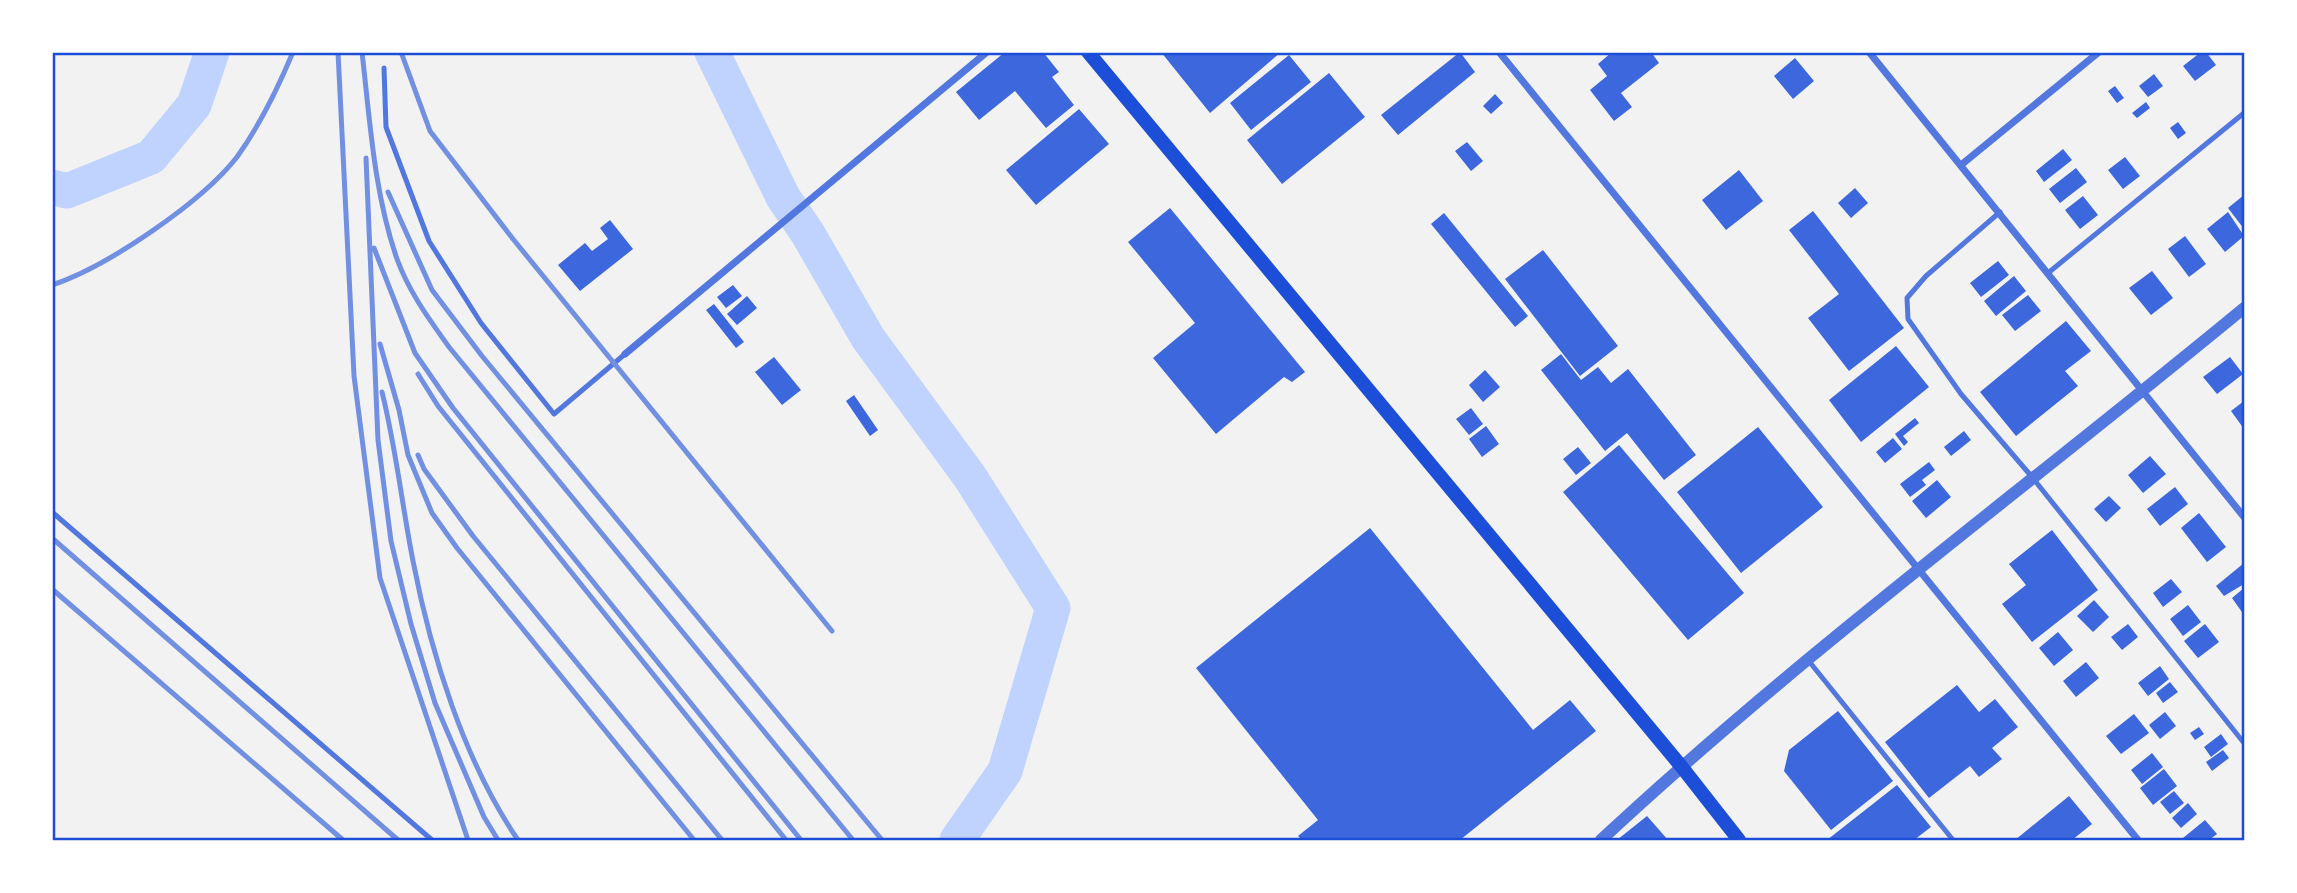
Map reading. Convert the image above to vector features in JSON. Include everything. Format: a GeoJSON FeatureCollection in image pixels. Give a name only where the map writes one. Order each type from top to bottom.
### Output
{"type":"FeatureCollection","features":[{"type":"Feature","properties":{"kind":"main road"},"geometry":{"type":"LineString","coordinates":[[1088,52],[1681,766],[1739,841]]}},
{"type":"Feature","properties":{"kind":"street"},"geometry":{"type":"LineString","coordinates":[[625,355],[987,52]]}},
{"type":"Feature","properties":{"kind":"street"},"geometry":{"type":"LineString","coordinates":[[1499,52],[2138,841]]}},
{"type":"Feature","properties":{"kind":"street"},"geometry":{"type":"LineString","coordinates":[[1869,52],[2245,517]]}},
{"type":"Feature","properties":{"kind":"street"},"geometry":{"type":"LineString","coordinates":[[1961,165],[2099,52]]}},
{"type":"Feature","properties":{"kind":"street"},"geometry":{"type":"LineString","coordinates":[[1601,841],[1681,766],[1918,568],[2144,391],[2245,308]]}},
{"type":"Feature","properties":{"kind":"lane"},"geometry":{"type":"LineString","coordinates":[[384,68],[386,127],[429,241],[481,323],[554,414],[625,355]]}},
{"type":"Feature","properties":{"kind":"lane"},"geometry":{"type":"LineString","coordinates":[[2048,273],[2245,113]]}},
{"type":"Feature","properties":{"kind":"lane"},"geometry":{"type":"LineString","coordinates":[[2000,212],[1926,276],[1907,298],[1908,319],[1961,394],[2032,477],[2245,743]]}},
{"type":"Feature","properties":{"kind":"lane"},"geometry":{"type":"LineString","coordinates":[[52,512],[432,841]]}},
{"type":"Feature","properties":{"kind":"lane"},"geometry":{"type":"LineString","coordinates":[[1807,660],[1953,841]]}},
{"type":"Feature","properties":{"kind":"building"},"geometry":{"type":"Polygon","coordinates":[[[1005,52],[1043,52],[1059,72],[1052,77],[1074,105],[1046,128],[1015,91],[979,120],[956,92],[1005,52]]]}},
{"type":"Feature","properties":{"kind":"building"},"geometry":{"type":"Polygon","coordinates":[[[1161,52],[1281,52],[1210,113],[1161,52]]]}},
{"type":"Feature","properties":{"kind":"building"},"geometry":{"type":"Polygon","coordinates":[[[1460,52],[1475,72],[1398,135],[1381,115],[1460,52]]]}},
{"type":"Feature","properties":{"kind":"building"},"geometry":{"type":"Polygon","coordinates":[[[1612,52],[1651,52],[1659,63],[1621,93],[1632,107],[1614,121],[1590,90],[1607,76],[1598,64],[1612,52]]]}},
{"type":"Feature","properties":{"kind":"building"},"geometry":{"type":"Polygon","coordinates":[[[2201,52],[2206,52],[2216,65],[2195,81],[2183,66],[2201,52]]]}},
{"type":"Feature","properties":{"kind":"building"},"geometry":{"type":"Polygon","coordinates":[[[1289,55],[1311,82],[1251,130],[1230,103],[1289,55]]]}},
{"type":"Feature","properties":{"kind":"building"},"geometry":{"type":"Polygon","coordinates":[[[1795,58],[1814,81],[1793,99],[1774,76],[1795,58]]]}},
{"type":"Feature","properties":{"kind":"building"},"geometry":{"type":"Polygon","coordinates":[[[1329,73],[1365,117],[1282,184],[1247,140],[1329,73]]]}},
{"type":"Feature","properties":{"kind":"building"},"geometry":{"type":"Polygon","coordinates":[[[2154,74],[2163,86],[2148,97],[2139,86],[2154,74]]]}},
{"type":"Feature","properties":{"kind":"building"},"geometry":{"type":"Polygon","coordinates":[[[2115,86],[2124,98],[2117,103],[2108,91],[2115,86]]]}},
{"type":"Feature","properties":{"kind":"building"},"geometry":{"type":"Polygon","coordinates":[[[1495,94],[1503,103],[1491,114],[1483,106],[1495,94]]]}},
{"type":"Feature","properties":{"kind":"building"},"geometry":{"type":"Polygon","coordinates":[[[2146,102],[2150,108],[2137,118],[2132,113],[2146,102]]]}},
{"type":"Feature","properties":{"kind":"building"},"geometry":{"type":"Polygon","coordinates":[[[1079,109],[1109,144],[1036,205],[1006,170],[1079,109]]]}},
{"type":"Feature","properties":{"kind":"building"},"geometry":{"type":"Polygon","coordinates":[[[2178,122],[2186,133],[2178,139],[2170,128],[2178,122]]]}},
{"type":"Feature","properties":{"kind":"building"},"geometry":{"type":"Polygon","coordinates":[[[1467,142],[1483,161],[1471,171],[1455,151],[1467,142]]]}},
{"type":"Feature","properties":{"kind":"building"},"geometry":{"type":"Polygon","coordinates":[[[2063,149],[2072,160],[2044,182],[2036,171],[2063,149]]]}},
{"type":"Feature","properties":{"kind":"building"},"geometry":{"type":"Polygon","coordinates":[[[2125,157],[2140,176],[2123,189],[2108,170],[2125,157]]]}},
{"type":"Feature","properties":{"kind":"building"},"geometry":{"type":"Polygon","coordinates":[[[2076,168],[2087,182],[2060,203],[2049,189],[2076,168]]]}},
{"type":"Feature","properties":{"kind":"building"},"geometry":{"type":"Polygon","coordinates":[[[1739,170],[1763,201],[1726,230],[1702,200],[1739,170]]]}},
{"type":"Feature","properties":{"kind":"building"},"geometry":{"type":"Polygon","coordinates":[[[1855,188],[1868,203],[1851,218],[1838,203],[1855,188]]]}},
{"type":"Feature","properties":{"kind":"building"},"geometry":{"type":"Polygon","coordinates":[[[2244,195],[2244,229],[2228,208],[2244,195]]]}},
{"type":"Feature","properties":{"kind":"building"},"geometry":{"type":"Polygon","coordinates":[[[2083,196],[2098,215],[2080,229],[2065,210],[2083,196]]]}},
{"type":"Feature","properties":{"kind":"building"},"geometry":{"type":"Polygon","coordinates":[[[1170,208],[1305,372],[1292,382],[1284,377],[1216,434],[1153,358],[1195,323],[1128,242],[1170,208]]]}},
{"type":"Feature","properties":{"kind":"building"},"geometry":{"type":"Polygon","coordinates":[[[1813,211],[1904,328],[1849,371],[1808,318],[1839,294],[1789,230],[1813,211]]]}},
{"type":"Feature","properties":{"kind":"building"},"geometry":{"type":"Polygon","coordinates":[[[2228,212],[2244,236],[2225,252],[2207,229],[2228,212]]]}},
{"type":"Feature","properties":{"kind":"building"},"geometry":{"type":"Polygon","coordinates":[[[1444,213],[1528,316],[1515,327],[1431,224],[1444,213]]]}},
{"type":"Feature","properties":{"kind":"building"},"geometry":{"type":"Polygon","coordinates":[[[610,220],[633,249],[580,291],[558,265],[585,243],[592,251],[608,239],[600,228],[610,220]]]}},
{"type":"Feature","properties":{"kind":"building"},"geometry":{"type":"Polygon","coordinates":[[[2185,236],[2206,264],[2189,277],[2168,249],[2185,236]]]}},
{"type":"Feature","properties":{"kind":"building"},"geometry":{"type":"Polygon","coordinates":[[[1543,250],[1618,346],[1580,376],[1505,279],[1543,250]]]}},
{"type":"Feature","properties":{"kind":"building"},"geometry":{"type":"Polygon","coordinates":[[[1998,261],[2009,275],[1981,297],[1970,283],[1998,261]]]}},
{"type":"Feature","properties":{"kind":"building"},"geometry":{"type":"Polygon","coordinates":[[[2152,271],[2173,298],[2151,315],[2129,288],[2152,271]]]}},
{"type":"Feature","properties":{"kind":"building"},"geometry":{"type":"Polygon","coordinates":[[[2014,276],[2026,291],[1996,316],[1984,301],[2014,276]]]}},
{"type":"Feature","properties":{"kind":"building"},"geometry":{"type":"Polygon","coordinates":[[[733,285],[742,296],[726,308],[717,297],[733,285]]]}},
{"type":"Feature","properties":{"kind":"building"},"geometry":{"type":"Polygon","coordinates":[[[2028,295],[2041,311],[2015,331],[2002,315],[2028,295]]]}},
{"type":"Feature","properties":{"kind":"building"},"geometry":{"type":"Polygon","coordinates":[[[747,296],[757,308],[737,325],[727,314],[747,296]]]}},
{"type":"Feature","properties":{"kind":"building"},"geometry":{"type":"Polygon","coordinates":[[[714,304],[744,342],[736,348],[706,310],[714,304]]]}},
{"type":"Feature","properties":{"kind":"building"},"geometry":{"type":"Polygon","coordinates":[[[2066,321],[2091,351],[2065,371],[2078,386],[2016,436],[1980,392],[2066,321]]]}},
{"type":"Feature","properties":{"kind":"building"},"geometry":{"type":"Polygon","coordinates":[[[1896,346],[1929,387],[1861,442],[1829,400],[1896,346]]]}},
{"type":"Feature","properties":{"kind":"building"},"geometry":{"type":"Polygon","coordinates":[[[1561,354],[1581,380],[1598,367],[1611,383],[1628,369],[1696,455],[1664,480],[1627,433],[1605,451],[1541,370],[1561,354]]]}},
{"type":"Feature","properties":{"kind":"building"},"geometry":{"type":"Polygon","coordinates":[[[774,357],[801,390],[782,405],[755,372],[774,357]]]}},
{"type":"Feature","properties":{"kind":"building"},"geometry":{"type":"Polygon","coordinates":[[[2230,357],[2243,374],[2217,394],[2203,377],[2230,357]]]}},
{"type":"Feature","properties":{"kind":"building"},"geometry":{"type":"Polygon","coordinates":[[[1485,370],[1500,387],[1483,402],[1469,385],[1485,370]]]}},
{"type":"Feature","properties":{"kind":"building"},"geometry":{"type":"Polygon","coordinates":[[[854,395],[878,430],[870,436],[846,401],[854,395]]]}},
{"type":"Feature","properties":{"kind":"building"},"geometry":{"type":"Polygon","coordinates":[[[2244,401],[2244,429],[2231,411],[2244,401]]]}},
{"type":"Feature","properties":{"kind":"building"},"geometry":{"type":"Polygon","coordinates":[[[1471,408],[1483,424],[1469,435],[1456,419],[1471,408]]]}},
{"type":"Feature","properties":{"kind":"building"},"geometry":{"type":"Polygon","coordinates":[[[1915,418],[1919,423],[1903,436],[1908,442],[1904,446],[1895,434],[1915,418]]]}},
{"type":"Feature","properties":{"kind":"building"},"geometry":{"type":"Polygon","coordinates":[[[1486,426],[1499,444],[1482,457],[1469,439],[1486,426]]]}},
{"type":"Feature","properties":{"kind":"building"},"geometry":{"type":"Polygon","coordinates":[[[1758,427],[1823,507],[1741,573],[1677,492],[1758,427]]]}},
{"type":"Feature","properties":{"kind":"building"},"geometry":{"type":"Polygon","coordinates":[[[1964,431],[1971,440],[1951,456],[1944,447],[1964,431]]]}},
{"type":"Feature","properties":{"kind":"building"},"geometry":{"type":"Polygon","coordinates":[[[1893,438],[1902,449],[1885,463],[1876,452],[1893,438]]]}},
{"type":"Feature","properties":{"kind":"building"},"geometry":{"type":"Polygon","coordinates":[[[1619,445],[1744,593],[1688,640],[1563,492],[1619,445]]]}},
{"type":"Feature","properties":{"kind":"building"},"geometry":{"type":"Polygon","coordinates":[[[1578,447],[1591,463],[1576,475],[1563,459],[1578,447]]]}},
{"type":"Feature","properties":{"kind":"building"},"geometry":{"type":"Polygon","coordinates":[[[2150,456],[2166,474],[2143,493],[2128,475],[2150,456]]]}},
{"type":"Feature","properties":{"kind":"building"},"geometry":{"type":"Polygon","coordinates":[[[1929,462],[1935,470],[1922,480],[1926,485],[1910,497],[1900,484],[1929,462]]]}},
{"type":"Feature","properties":{"kind":"building"},"geometry":{"type":"Polygon","coordinates":[[[1937,480],[1951,497],[1926,518],[1912,501],[1937,480]]]}},
{"type":"Feature","properties":{"kind":"building"},"geometry":{"type":"Polygon","coordinates":[[[2175,487],[2188,504],[2160,526],[2147,509],[2175,487]]]}},
{"type":"Feature","properties":{"kind":"building"},"geometry":{"type":"Polygon","coordinates":[[[2109,496],[2121,508],[2106,522],[2094,509],[2109,496]]]}},
{"type":"Feature","properties":{"kind":"building"},"geometry":{"type":"Polygon","coordinates":[[[2199,513],[2226,547],[2207,562],[2181,528],[2199,513]]]}},
{"type":"Feature","properties":{"kind":"building"},"geometry":{"type":"Polygon","coordinates":[[[1370,528],[1533,730],[1570,700],[1596,731],[1460,840],[1302,840],[1298,836],[1318,820],[1196,668],[1370,528]]]}},
{"type":"Feature","properties":{"kind":"building"},"geometry":{"type":"Polygon","coordinates":[[[2052,530],[2098,590],[2032,642],[2002,604],[2026,585],[2009,564],[2052,530]]]}},
{"type":"Feature","properties":{"kind":"building"},"geometry":{"type":"Polygon","coordinates":[[[2244,563],[2244,584],[2224,596],[2216,586],[2244,563]]]}},
{"type":"Feature","properties":{"kind":"building"},"geometry":{"type":"Polygon","coordinates":[[[2171,579],[2182,592],[2163,607],[2153,593],[2171,579]]]}},
{"type":"Feature","properties":{"kind":"building"},"geometry":{"type":"Polygon","coordinates":[[[2244,588],[2244,615],[2232,598],[2244,588]]]}},
{"type":"Feature","properties":{"kind":"building"},"geometry":{"type":"Polygon","coordinates":[[[2094,600],[2109,617],[2093,632],[2077,616],[2094,600]]]}},
{"type":"Feature","properties":{"kind":"building"},"geometry":{"type":"Polygon","coordinates":[[[2188,605],[2201,622],[2183,636],[2170,619],[2188,605]]]}},
{"type":"Feature","properties":{"kind":"building"},"geometry":{"type":"Polygon","coordinates":[[[2128,624],[2138,637],[2122,650],[2111,637],[2128,624]]]}},
{"type":"Feature","properties":{"kind":"building"},"geometry":{"type":"Polygon","coordinates":[[[2205,624],[2219,642],[2198,658],[2184,641],[2205,624]]]}},
{"type":"Feature","properties":{"kind":"building"},"geometry":{"type":"Polygon","coordinates":[[[2058,632],[2073,650],[2054,666],[2039,648],[2058,632]]]}},
{"type":"Feature","properties":{"kind":"building"},"geometry":{"type":"Polygon","coordinates":[[[2086,662],[2099,678],[2076,697],[2063,681],[2086,662]]]}},
{"type":"Feature","properties":{"kind":"building"},"geometry":{"type":"Polygon","coordinates":[[[2160,666],[2169,679],[2148,696],[2138,683],[2160,666]]]}},
{"type":"Feature","properties":{"kind":"building"},"geometry":{"type":"Polygon","coordinates":[[[2170,682],[2178,692],[2163,703],[2156,693],[2170,682]]]}},
{"type":"Feature","properties":{"kind":"building"},"geometry":{"type":"Polygon","coordinates":[[[1957,685],[1979,712],[1995,699],[2018,727],[1992,748],[2002,759],[1979,777],[1970,766],[1929,798],[1885,742],[1957,685]]]}},
{"type":"Feature","properties":{"kind":"building"},"geometry":{"type":"Polygon","coordinates":[[[1838,711],[1893,781],[1831,830],[1784,771],[1789,750],[1838,711]]]}},
{"type":"Feature","properties":{"kind":"building"},"geometry":{"type":"Polygon","coordinates":[[[2165,712],[2176,726],[2160,739],[2149,725],[2165,712]]]}},
{"type":"Feature","properties":{"kind":"building"},"geometry":{"type":"Polygon","coordinates":[[[2134,714],[2149,733],[2121,754],[2106,736],[2134,714]]]}},
{"type":"Feature","properties":{"kind":"building"},"geometry":{"type":"Polygon","coordinates":[[[2199,727],[2204,734],[2195,740],[2190,733],[2199,727]]]}},
{"type":"Feature","properties":{"kind":"building"},"geometry":{"type":"Polygon","coordinates":[[[2221,734],[2228,744],[2211,757],[2204,747],[2221,734]]]}},
{"type":"Feature","properties":{"kind":"building"},"geometry":{"type":"Polygon","coordinates":[[[2223,750],[2229,758],[2212,771],[2206,762],[2223,750]]]}},
{"type":"Feature","properties":{"kind":"building"},"geometry":{"type":"Polygon","coordinates":[[[2152,753],[2163,767],[2142,784],[2131,770],[2152,753]]]}},
{"type":"Feature","properties":{"kind":"building"},"geometry":{"type":"Polygon","coordinates":[[[2164,769],[2177,786],[2153,805],[2140,788],[2164,769]]]}},
{"type":"Feature","properties":{"kind":"building"},"geometry":{"type":"Polygon","coordinates":[[[1897,785],[1931,827],[1914,840],[1827,840],[1897,785]]]}},
{"type":"Feature","properties":{"kind":"building"},"geometry":{"type":"Polygon","coordinates":[[[2174,791],[2184,803],[2170,814],[2160,802],[2174,791]]]}},
{"type":"Feature","properties":{"kind":"building"},"geometry":{"type":"Polygon","coordinates":[[[2069,796],[2092,824],[2072,840],[2015,840],[2069,796]]]}},
{"type":"Feature","properties":{"kind":"building"},"geometry":{"type":"Polygon","coordinates":[[[2188,803],[2197,814],[2181,828],[2172,818],[2188,803]]]}},
{"type":"Feature","properties":{"kind":"building"},"geometry":{"type":"Polygon","coordinates":[[[1647,816],[1668,840],[1617,840],[1647,816]]]}},
{"type":"Feature","properties":{"kind":"building"},"geometry":{"type":"Polygon","coordinates":[[[2205,820],[2217,834],[2209,840],[2183,838],[2205,820]]]}},
{"type":"Feature","properties":{"kind":"waterway"},"geometry":{"type":"LineString","coordinates":[[52,187],[67,191],[151,157],[194,105],[212,52]]}},
{"type":"Feature","properties":{"kind":"waterway"},"geometry":{"type":"LineString","coordinates":[[712,52],[783,197],[808,234],[868,338],[970,477],[1053,608],[1005,771],[957,840]]}},
{"type":"Feature","properties":{"kind":"railway"},"geometry":{"type":"LineString","coordinates":[[52,285],[99,264],[152,231],[178,213],[221,175],[253,132],[275,93],[293,52]]}},
{"type":"Feature","properties":{"kind":"railway"},"geometry":{"type":"LineString","coordinates":[[338,52],[354,376],[380,578],[468,840]]}},
{"type":"Feature","properties":{"kind":"railway"},"geometry":{"type":"LineString","coordinates":[[362,52],[383,209],[397,259],[420,305],[449,347],[853,840]]}},
{"type":"Feature","properties":{"kind":"railway"},"geometry":{"type":"LineString","coordinates":[[401,52],[430,131],[513,239],[832,631]]}},
{"type":"Feature","properties":{"kind":"railway"},"geometry":{"type":"LineString","coordinates":[[366,158],[378,440],[391,541],[411,624],[435,703],[484,817],[498,840]]}},
{"type":"Feature","properties":{"kind":"railway"},"geometry":{"type":"LineString","coordinates":[[388,192],[432,290],[482,356],[882,840]]}},
{"type":"Feature","properties":{"kind":"railway"},"geometry":{"type":"LineString","coordinates":[[374,248],[415,353],[453,408],[801,840]]}},
{"type":"Feature","properties":{"kind":"railway"},"geometry":{"type":"LineString","coordinates":[[380,344],[399,410],[408,455],[432,513],[457,548],[694,840]]}},
{"type":"Feature","properties":{"kind":"railway"},"geometry":{"type":"LineString","coordinates":[[418,374],[438,406],[786,840]]}},
{"type":"Feature","properties":{"kind":"railway"},"geometry":{"type":"LineString","coordinates":[[382,392],[429,633],[466,742],[481,776],[518,840]]}},
{"type":"Feature","properties":{"kind":"railway"},"geometry":{"type":"LineString","coordinates":[[418,455],[424,469],[473,536],[722,840]]}},
{"type":"Feature","properties":{"kind":"railway"},"geometry":{"type":"LineString","coordinates":[[52,538],[398,840]]}},
{"type":"Feature","properties":{"kind":"railway"},"geometry":{"type":"LineString","coordinates":[[52,589],[343,840]]}}]}
